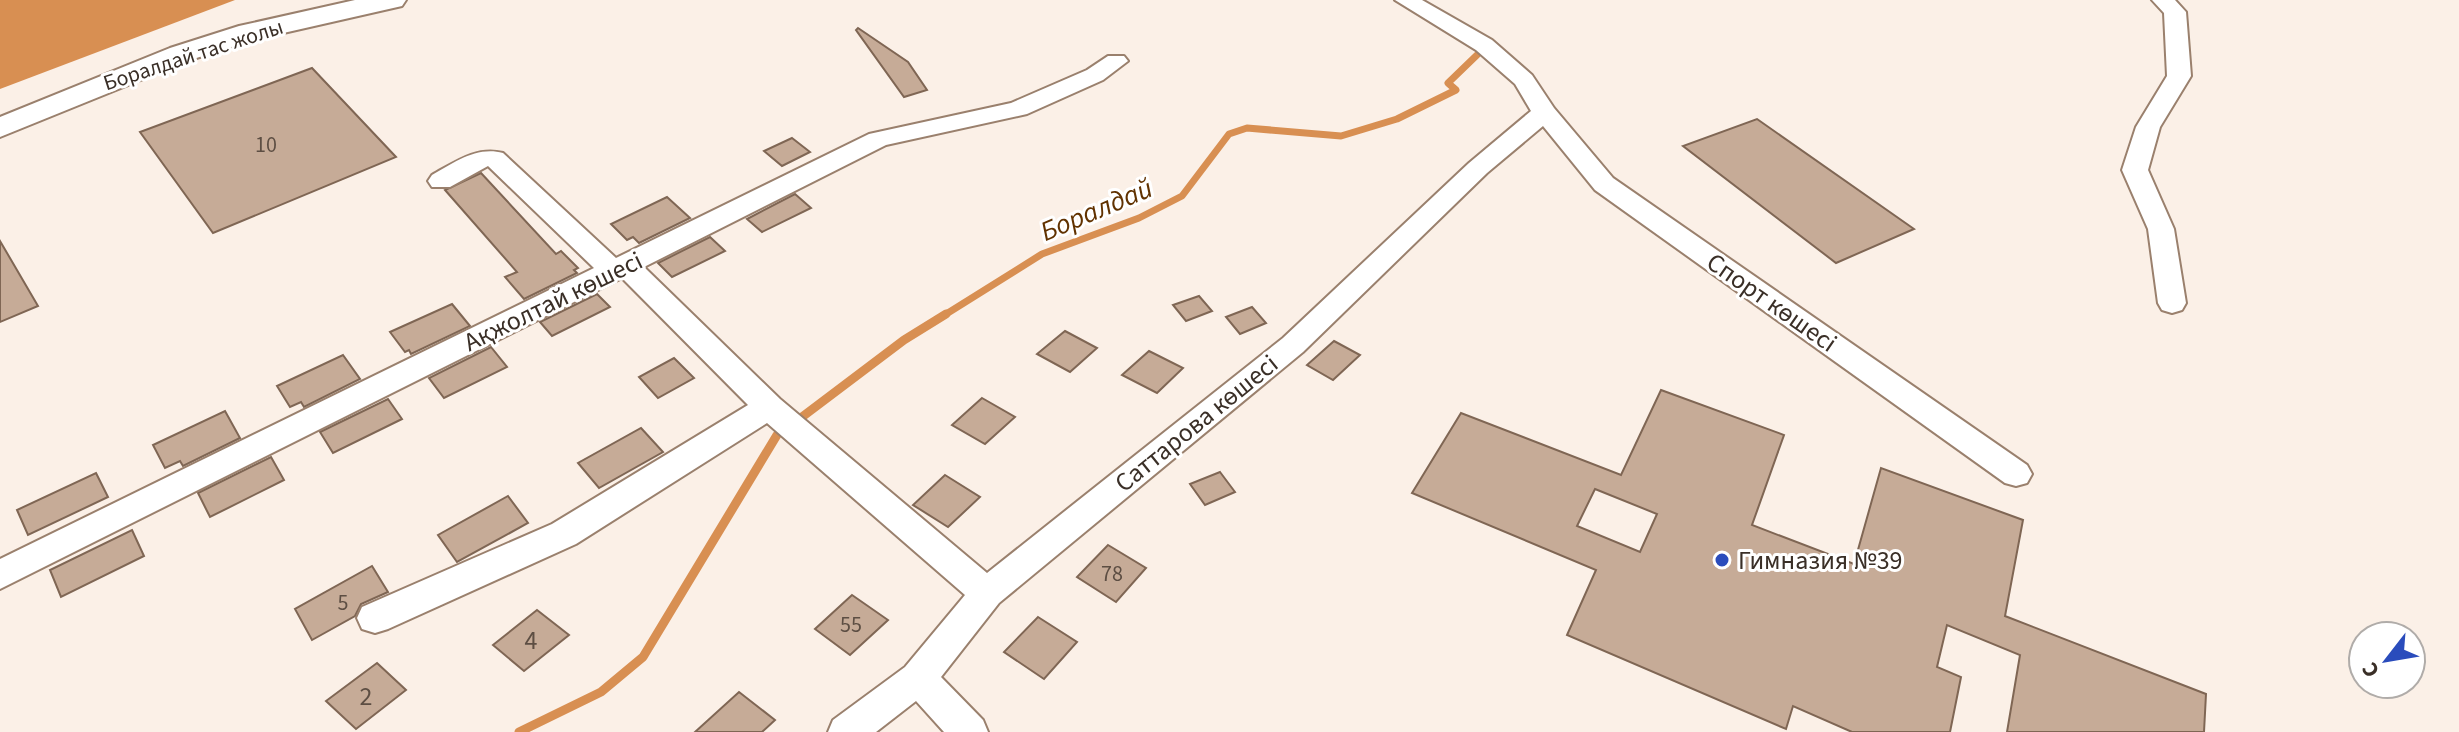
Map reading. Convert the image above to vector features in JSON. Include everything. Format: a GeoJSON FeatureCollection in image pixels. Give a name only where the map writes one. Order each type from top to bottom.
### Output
{"type":"FeatureCollection","features":[{"type":"Feature","properties":{"kind":"main road","name":"Боралдай тас жолы"},"geometry":{"type":"LineString","coordinates":[[0,128],[193,49],[249,32],[392,0]]}},
{"type":"Feature","properties":{"kind":"street","name":"Спорт көшесі"},"geometry":{"type":"LineString","coordinates":[[1406,0],[1484,45],[1524,80],[1544,112],[1604,184],[2016,474]]}},
{"type":"Feature","properties":{"kind":"street"},"geometry":{"type":"LineString","coordinates":[[2163,0],[2175,12],[2179,76],[2148,127],[2135,170],[2161,229],[2172,303]]}},
{"type":"Feature","properties":{"kind":"street","name":"Ақжолтай көшесі"},"geometry":{"type":"LineString","coordinates":[[0,575],[878,139],[1018,109],[1095,75],[1116,61]]}},
{"type":"Feature","properties":{"kind":"street","name":"Саттарова көшесі"},"geometry":{"type":"LineString","coordinates":[[847,732],[918,678],[987,593],[1293,345],[1478,168],[1544,112]]}},
{"type":"Feature","properties":{"kind":"street"},"geometry":{"type":"LineString","coordinates":[[441,181],[481,159],[494,158],[620,268],[769,407],[987,593]]}},
{"type":"Feature","properties":{"kind":"street"},"geometry":{"type":"LineString","coordinates":[[375,618],[564,534],[769,407]]}},
{"type":"Feature","properties":{"kind":"street"},"geometry":{"type":"LineString","coordinates":[[918,678],[969,732]]}},
{"type":"Feature","properties":{"kind":"shaded area"},"geometry":{"type":"Polygon","coordinates":[[[0,0],[235,0],[0,89],[0,0]]]}},
{"type":"Feature","properties":{"kind":"building"},"geometry":{"type":"Polygon","coordinates":[[[858,28],[908,62],[927,90],[904,97],[856,30],[858,28]]]}},
{"type":"Feature","properties":{"kind":"building"},"geometry":{"type":"Polygon","coordinates":[[[312,68],[396,157],[213,233],[140,132],[312,68]]]}},
{"type":"Feature","properties":{"kind":"building"},"geometry":{"type":"Polygon","coordinates":[[[1757,119],[1914,229],[1836,263],[1683,146],[1757,119]]]}},
{"type":"Feature","properties":{"kind":"building"},"geometry":{"type":"Polygon","coordinates":[[[792,138],[810,152],[782,166],[764,151],[792,138]]]}},
{"type":"Feature","properties":{"kind":"building"},"geometry":{"type":"Polygon","coordinates":[[[481,173],[556,254],[561,251],[578,268],[574,270],[577,273],[524,299],[505,277],[517,272],[445,190],[481,173]]]}},
{"type":"Feature","properties":{"kind":"building"},"geometry":{"type":"Polygon","coordinates":[[[795,194],[811,208],[762,232],[747,219],[795,194]]]}},
{"type":"Feature","properties":{"kind":"building"},"geometry":{"type":"Polygon","coordinates":[[[667,197],[690,218],[639,243],[633,237],[627,240],[611,224],[667,197]]]}},
{"type":"Feature","properties":{"kind":"building"},"geometry":{"type":"Polygon","coordinates":[[[710,237],[725,251],[672,277],[658,263],[710,237]]]}},
{"type":"Feature","properties":{"kind":"building"},"geometry":{"type":"Polygon","coordinates":[[[0,241],[38,306],[0,322],[0,241]]]}},
{"type":"Feature","properties":{"kind":"building"},"geometry":{"type":"Polygon","coordinates":[[[597,294],[610,307],[552,336],[540,322],[597,294]]]}},
{"type":"Feature","properties":{"kind":"building"},"geometry":{"type":"Polygon","coordinates":[[[1199,296],[1212,311],[1186,321],[1173,305],[1199,296]]]}},
{"type":"Feature","properties":{"kind":"building"},"geometry":{"type":"Polygon","coordinates":[[[452,304],[470,326],[411,354],[409,350],[405,352],[390,332],[452,304]]]}},
{"type":"Feature","properties":{"kind":"building"},"geometry":{"type":"Polygon","coordinates":[[[1252,307],[1266,323],[1240,334],[1226,317],[1252,307]]]}},
{"type":"Feature","properties":{"kind":"building"},"geometry":{"type":"Polygon","coordinates":[[[1065,331],[1097,348],[1070,372],[1037,354],[1065,331]]]}},
{"type":"Feature","properties":{"kind":"building"},"geometry":{"type":"Polygon","coordinates":[[[1334,341],[1360,355],[1333,380],[1307,365],[1334,341]]]}},
{"type":"Feature","properties":{"kind":"building"},"geometry":{"type":"Polygon","coordinates":[[[491,347],[507,367],[444,398],[429,378],[491,347]]]}},
{"type":"Feature","properties":{"kind":"building"},"geometry":{"type":"Polygon","coordinates":[[[1149,351],[1183,368],[1157,393],[1122,375],[1149,351]]]}},
{"type":"Feature","properties":{"kind":"building"},"geometry":{"type":"Polygon","coordinates":[[[343,355],[360,379],[304,407],[301,402],[290,407],[277,386],[343,355]]]}},
{"type":"Feature","properties":{"kind":"building"},"geometry":{"type":"Polygon","coordinates":[[[674,358],[694,378],[658,398],[639,377],[674,358]]]}},
{"type":"Feature","properties":{"kind":"building","name":"Гимназия №39"},"geometry":{"type":"Polygon","coordinates":[[[1661,390],[1784,435],[1752,525],[1854,564],[1881,468],[2023,520],[2005,616],[2206,694],[2204,732],[2007,732],[2020,655],[1947,625],[1937,667],[1961,677],[1950,732],[1852,732],[1793,706],[1786,729],[1567,635],[1596,570],[1412,493],[1461,413],[1621,475],[1661,390]],[[1595,489],[1577,526],[1640,552],[1657,514],[1595,489]]]}},
{"type":"Feature","properties":{"kind":"building"},"geometry":{"type":"Polygon","coordinates":[[[982,398],[1015,417],[985,444],[952,425],[982,398]]]}},
{"type":"Feature","properties":{"kind":"building"},"geometry":{"type":"Polygon","coordinates":[[[388,399],[402,419],[333,453],[320,432],[388,399]]]}},
{"type":"Feature","properties":{"kind":"building"},"geometry":{"type":"Polygon","coordinates":[[[225,411],[240,438],[183,466],[180,461],[165,468],[153,445],[225,411]]]}},
{"type":"Feature","properties":{"kind":"building"},"geometry":{"type":"Polygon","coordinates":[[[641,428],[663,452],[599,488],[578,463],[641,428]]]}},
{"type":"Feature","properties":{"kind":"building"},"geometry":{"type":"Polygon","coordinates":[[[271,457],[284,480],[210,517],[198,493],[271,457]]]}},
{"type":"Feature","properties":{"kind":"building"},"geometry":{"type":"Polygon","coordinates":[[[1220,472],[1235,492],[1205,505],[1190,484],[1220,472]]]}},
{"type":"Feature","properties":{"kind":"building"},"geometry":{"type":"Polygon","coordinates":[[[96,473],[108,497],[28,535],[17,510],[96,473]]]}},
{"type":"Feature","properties":{"kind":"building"},"geometry":{"type":"Polygon","coordinates":[[[945,475],[980,497],[948,527],[913,505],[945,475]]]}},
{"type":"Feature","properties":{"kind":"building"},"geometry":{"type":"Polygon","coordinates":[[[508,496],[528,523],[457,562],[438,535],[508,496]]]}},
{"type":"Feature","properties":{"kind":"building"},"geometry":{"type":"Polygon","coordinates":[[[132,530],[144,556],[61,597],[50,570],[132,530]]]}},
{"type":"Feature","properties":{"kind":"building"},"geometry":{"type":"Polygon","coordinates":[[[1108,545],[1146,568],[1116,602],[1077,577],[1108,545]]]}},
{"type":"Feature","properties":{"kind":"building"},"geometry":{"type":"Polygon","coordinates":[[[372,566],[388,592],[361,604],[355,616],[312,640],[295,609],[372,566]]]}},
{"type":"Feature","properties":{"kind":"building"},"geometry":{"type":"Polygon","coordinates":[[[852,595],[888,620],[850,655],[815,629],[852,595]]]}},
{"type":"Feature","properties":{"kind":"building"},"geometry":{"type":"Polygon","coordinates":[[[537,610],[569,635],[524,671],[493,645],[537,610]]]}},
{"type":"Feature","properties":{"kind":"building"},"geometry":{"type":"Polygon","coordinates":[[[1038,617],[1077,642],[1044,679],[1004,652],[1038,617]]]}},
{"type":"Feature","properties":{"kind":"building"},"geometry":{"type":"Polygon","coordinates":[[[377,663],[406,690],[356,729],[326,701],[377,663]]]}},
{"type":"Feature","properties":{"kind":"building"},"geometry":{"type":"Polygon","coordinates":[[[739,692],[775,720],[762,732],[695,732],[739,692]]]}},
{"type":"Feature","properties":{"kind":"waterway","name":"Боралдай"},"geometry":{"type":"LineString","coordinates":[[943,316],[1042,254],[1139,218],[1182,196],[1229,134],[1247,128],[1341,136],[1397,119],[1456,90],[1448,83],[1477,55]]}},
{"type":"Feature","properties":{"kind":"waterway","name":"Боралдай"},"geometry":{"type":"LineString","coordinates":[[802,417],[904,340],[946,314]]}},
{"type":"Feature","properties":{"kind":"waterway","name":"Боралдай"},"geometry":{"type":"LineString","coordinates":[[519,732],[601,692],[643,657],[777,435]]}},
{"type":"Feature","properties":{"kind":"place","name":"Гимназия №39"},"geometry":{"type":"Point","coordinates":[1722,560]}}]}
